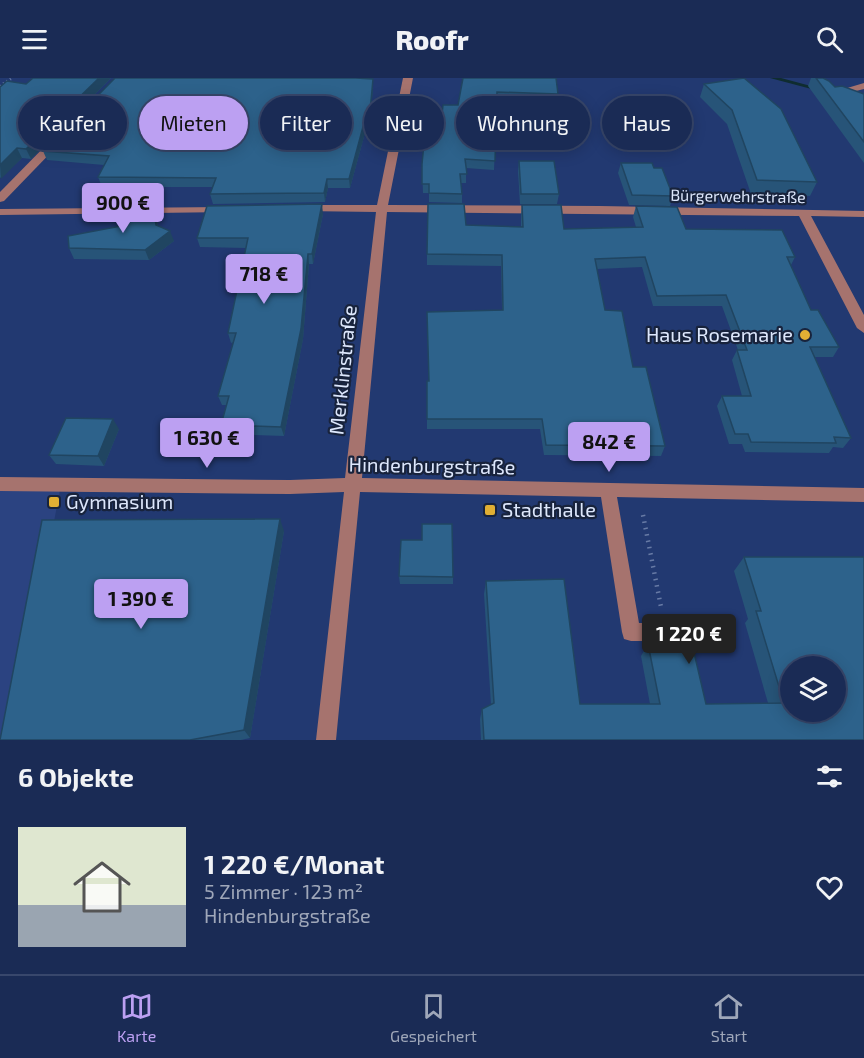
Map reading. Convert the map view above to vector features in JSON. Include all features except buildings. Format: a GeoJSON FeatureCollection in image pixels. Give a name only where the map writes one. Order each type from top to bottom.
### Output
{"type":"FeatureCollection","features":[{"type":"Feature","properties":{"kind":"street","name":"Merklinstraße"},"geometry":{"type":"LineString","coordinates":[[326,740],[382,207],[408,78]]}},
{"type":"Feature","properties":{"kind":"street"},"geometry":{"type":"LineString","coordinates":[[831,94],[861,87]]}},
{"type":"Feature","properties":{"kind":"street"},"geometry":{"type":"LineString","coordinates":[[0,199],[48,150]]}},
{"type":"Feature","properties":{"kind":"street","name":"Bürgerwehrstraße"},"geometry":{"type":"LineString","coordinates":[[289,209],[382,207],[864,214]]}},
{"type":"Feature","properties":{"kind":"street"},"geometry":{"type":"LineString","coordinates":[[0,212],[243,209]]}},
{"type":"Feature","properties":{"kind":"street"},"geometry":{"type":"LineString","coordinates":[[804,214],[864,328]]}},
{"type":"Feature","properties":{"kind":"street","name":"Hindenburgstraße"},"geometry":{"type":"LineString","coordinates":[[0,484],[290,487],[354,485],[864,495]]}},
{"type":"Feature","properties":{"kind":"street"},"geometry":{"type":"LineString","coordinates":[[608,490],[631,632],[718,632]]}},
{"type":"Feature","properties":{"kind":"path"},"geometry":{"type":"LineString","coordinates":[[0,86],[12,78]]}},
{"type":"Feature","properties":{"kind":"path"},"geometry":{"type":"LineString","coordinates":[[638,490],[666,632]]}},
{"type":"Feature","properties":{"kind":"shaded area"},"geometry":{"type":"Polygon","coordinates":[[[0,484],[61,484],[48,554],[0,740],[0,484]]]}},
{"type":"Feature","properties":{"kind":"waterway"},"geometry":{"type":"LineString","coordinates":[[773,78],[819,89]]}},
{"type":"Feature","properties":{"kind":"place","name":"Haus Rosemarie"},"geometry":{"type":"Point","coordinates":[805,335]}},
{"type":"Feature","properties":{"kind":"place","name":"Gymnasium"},"geometry":{"type":"Point","coordinates":[54,502]}},
{"type":"Feature","properties":{"kind":"place","name":"Stadthalle"},"geometry":{"type":"Point","coordinates":[490,510]}}]}
